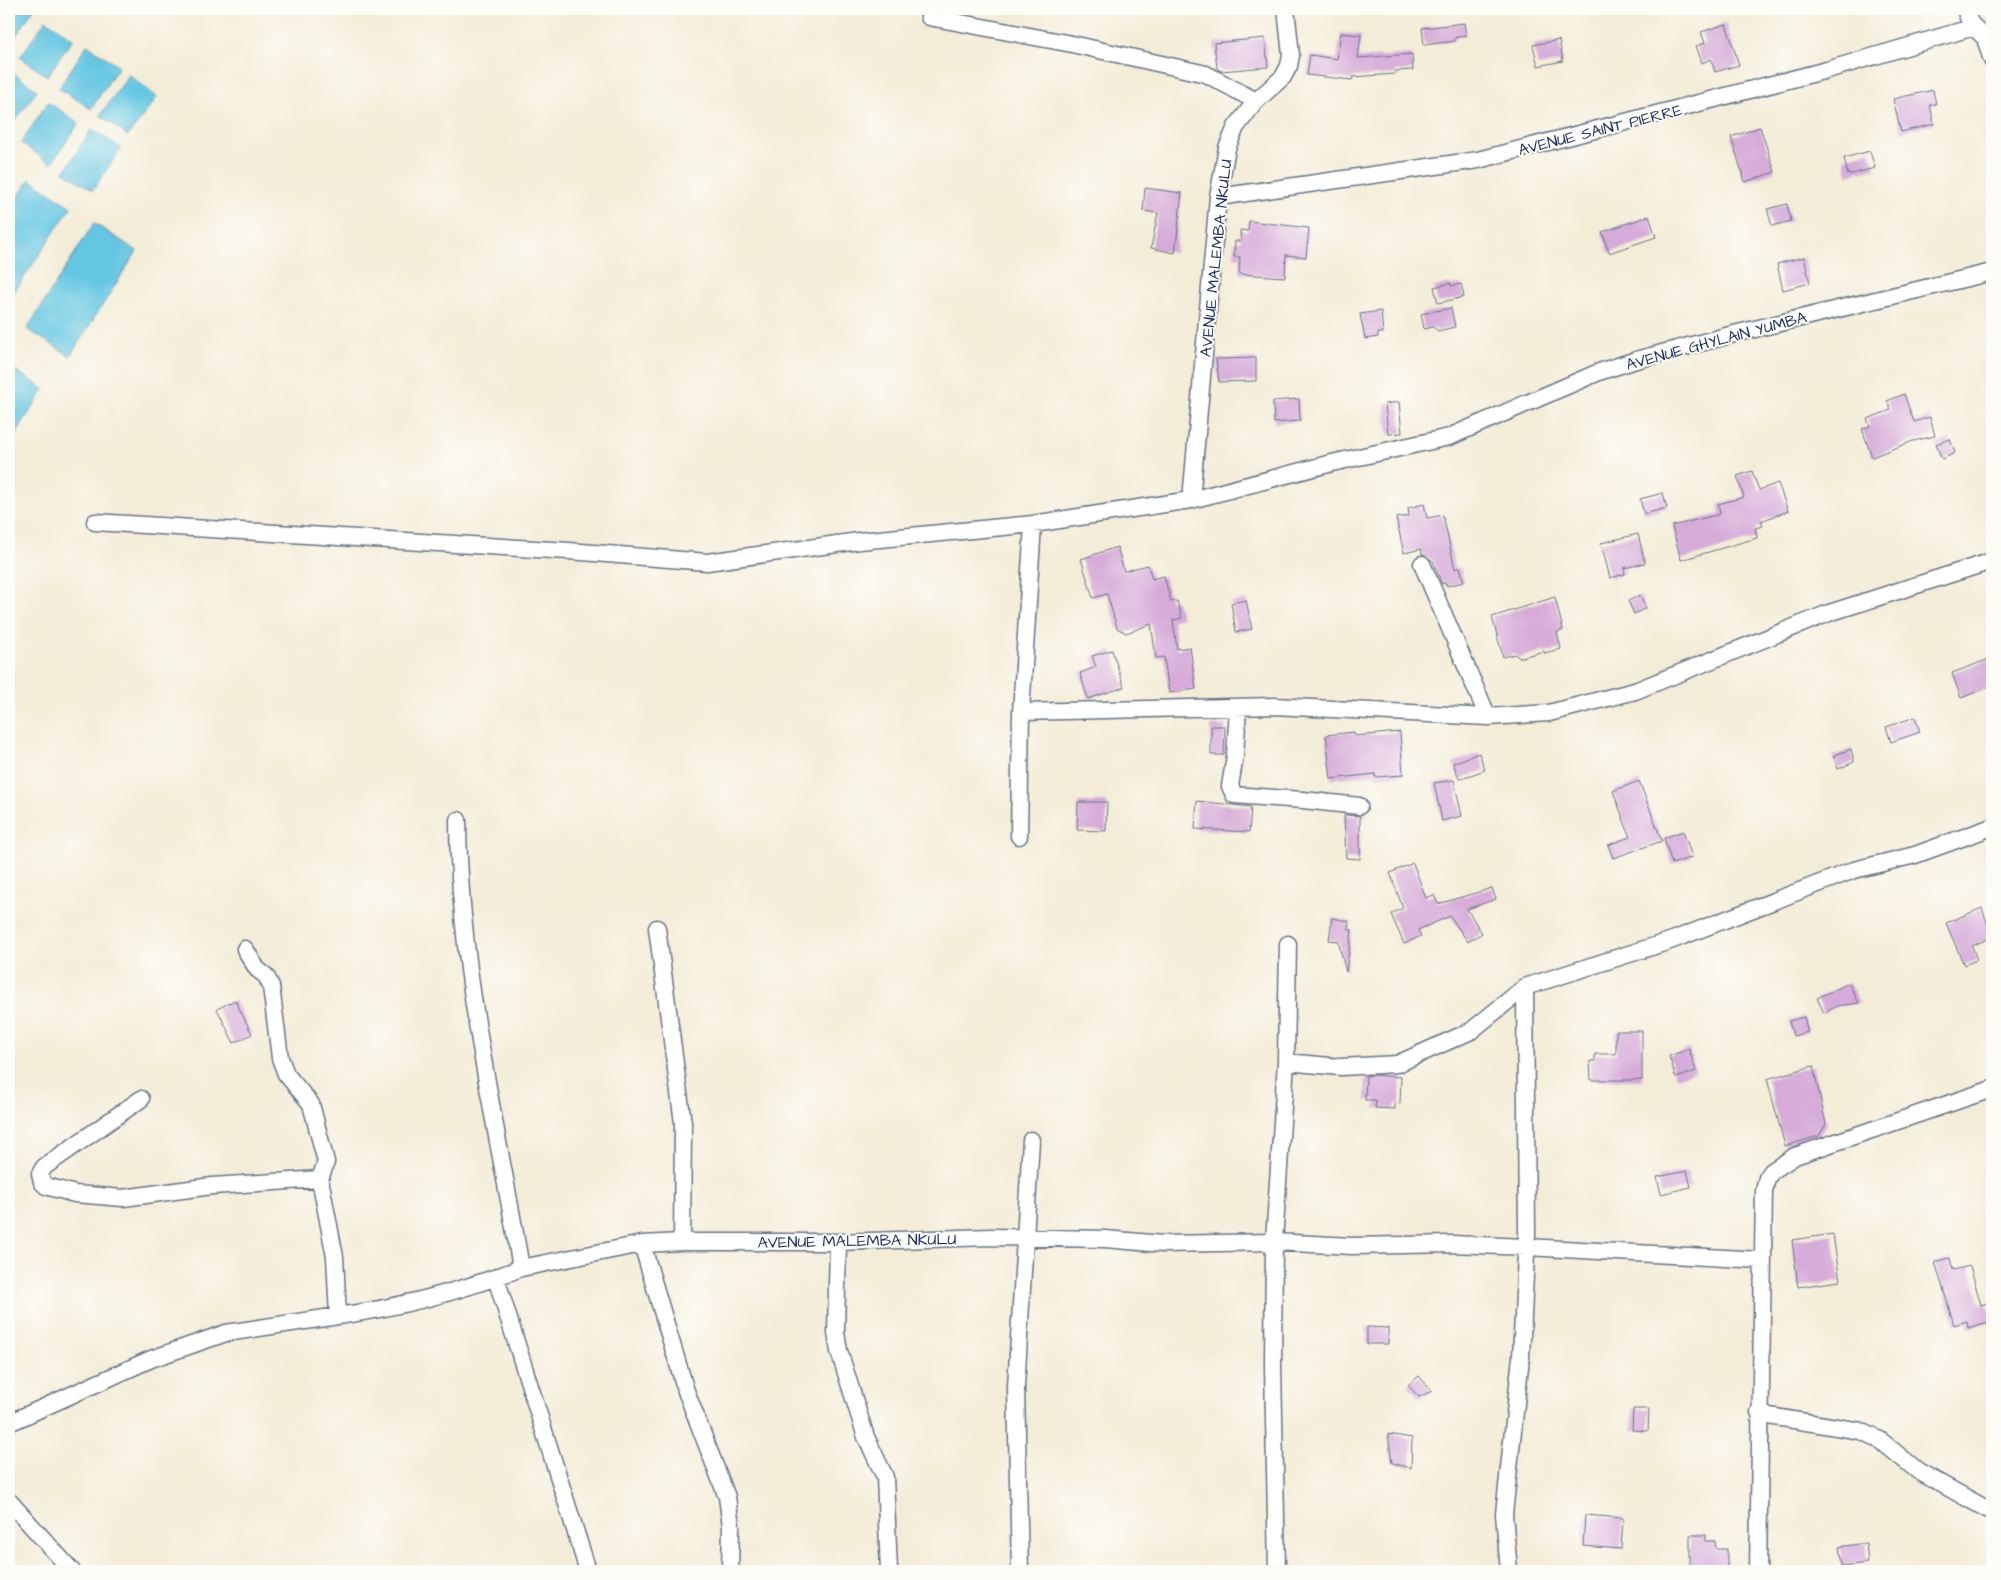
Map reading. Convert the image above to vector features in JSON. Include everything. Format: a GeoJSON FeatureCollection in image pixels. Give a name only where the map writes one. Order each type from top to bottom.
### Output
{"type":"FeatureCollection","features":[{"type":"Feature","properties":{"kind":"street","name":"AVENUE MALEMBA NKULU"},"geometry":{"type":"LineString","coordinates":[[1191,500],[1218,198],[1227,148],[1231,136],[1245,113],[1280,81],[1289,66],[1290,48],[1286,9]]}},
{"type":"Feature","properties":{"kind":"street"},"geometry":{"type":"LineString","coordinates":[[1965,9],[1970,23],[1983,30],[1992,60]]}},
{"type":"Feature","properties":{"kind":"street"},"geometry":{"type":"LineString","coordinates":[[929,17],[1072,44],[1197,72],[1222,81],[1256,101]]}},
{"type":"Feature","properties":{"kind":"street","name":"AVENUE SAINT PIERRE"},"geometry":{"type":"LineString","coordinates":[[1218,198],[1478,160],[1983,30]]}},
{"type":"Feature","properties":{"kind":"street","name":"AVENUE GHYLAIN YUMBA"},"geometry":{"type":"LineString","coordinates":[[95,522],[569,551],[707,562],[859,541],[1033,524],[1191,500],[1332,463],[1449,437],[1599,372],[1626,363],[1734,334],[1992,272]]}},
{"type":"Feature","properties":{"kind":"street"},"geometry":{"type":"LineString","coordinates":[[1019,836],[1021,712],[1033,524]]}},
{"type":"Feature","properties":{"kind":"street"},"geometry":{"type":"LineString","coordinates":[[1021,712],[1313,706],[1488,717],[1549,714],[1635,692],[1829,613],[1992,561]]}},
{"type":"Feature","properties":{"kind":"street"},"geometry":{"type":"LineString","coordinates":[[1422,564],[1488,717]]}},
{"type":"Feature","properties":{"kind":"street"},"geometry":{"type":"LineString","coordinates":[[1238,707],[1235,756],[1230,786],[1234,795],[1359,806]]}},
{"type":"Feature","properties":{"kind":"street"},"geometry":{"type":"LineString","coordinates":[[458,820],[462,907],[472,1001],[521,1268]]}},
{"type":"Feature","properties":{"kind":"street"},"geometry":{"type":"LineString","coordinates":[[1286,1062],[1341,1067],[1397,1064],[1471,1031],[1525,988],[1670,941],[1854,870],[1924,852],[1992,827]]}},
{"type":"Feature","properties":{"kind":"street"},"geometry":{"type":"LineString","coordinates":[[657,928],[683,1123],[682,1242]]}},
{"type":"Feature","properties":{"kind":"street"},"geometry":{"type":"LineString","coordinates":[[1277,1571],[1273,1366],[1274,1242],[1286,1062],[1288,944]]}},
{"type":"Feature","properties":{"kind":"street"},"geometry":{"type":"LineString","coordinates":[[245,949],[256,969],[266,976],[271,986],[280,1058],[286,1074],[311,1104],[326,1162],[320,1179],[335,1257],[338,1316]]}},
{"type":"Feature","properties":{"kind":"street"},"geometry":{"type":"LineString","coordinates":[[1510,1571],[1504,1514],[1520,1367],[1527,1247],[1525,988]]}},
{"type":"Feature","properties":{"kind":"street"},"geometry":{"type":"LineString","coordinates":[[1758,1571],[1761,1260],[1764,1191],[1768,1178],[1780,1165],[1794,1156],[1992,1089]]}},
{"type":"Feature","properties":{"kind":"street"},"geometry":{"type":"LineString","coordinates":[[141,1099],[44,1167],[40,1174],[42,1182],[46,1186],[75,1194],[123,1198],[212,1186],[320,1179]]}},
{"type":"Feature","properties":{"kind":"street"},"geometry":{"type":"LineString","coordinates":[[1020,1571],[1016,1387],[1031,1140]]}},
{"type":"Feature","properties":{"kind":"street","name":"AVENUE MALEMBA NKULU"},"geometry":{"type":"LineString","coordinates":[[9,1423],[151,1359],[226,1333],[338,1316],[425,1300],[496,1278],[521,1268],[642,1244],[682,1242],[838,1242],[912,1238],[1105,1238],[1194,1244],[1274,1242],[1352,1246],[1452,1244],[1761,1260]]}},
{"type":"Feature","properties":{"kind":"street"},"geometry":{"type":"LineString","coordinates":[[838,1242],[836,1332],[838,1351],[866,1437],[884,1477],[890,1571]]}},
{"type":"Feature","properties":{"kind":"street"},"geometry":{"type":"LineString","coordinates":[[642,1244],[686,1391],[727,1497],[731,1526],[730,1571]]}},
{"type":"Feature","properties":{"kind":"street"},"geometry":{"type":"LineString","coordinates":[[496,1278],[588,1571]]}},
{"type":"Feature","properties":{"kind":"street"},"geometry":{"type":"LineString","coordinates":[[1759,1412],[1769,1416],[1862,1431],[1880,1440],[1918,1470],[1992,1512]]}},
{"type":"Feature","properties":{"kind":"street"},"geometry":{"type":"LineString","coordinates":[[9,1501],[72,1571]]}},
{"type":"Feature","properties":{"kind":"water"},"geometry":{"type":"Polygon","coordinates":[[[9,9],[34,9],[16,36],[9,32],[9,9]]]}},
{"type":"Feature","properties":{"kind":"water"},"geometry":{"type":"Polygon","coordinates":[[[46,20],[73,39],[47,76],[20,57],[46,20]]]}},
{"type":"Feature","properties":{"kind":"water"},"geometry":{"type":"Polygon","coordinates":[[[87,45],[119,66],[91,109],[59,88],[87,45]]]}},
{"type":"Feature","properties":{"kind":"water"},"geometry":{"type":"Polygon","coordinates":[[[9,70],[37,90],[9,130],[9,70]]]}},
{"type":"Feature","properties":{"kind":"water"},"geometry":{"type":"Polygon","coordinates":[[[129,75],[157,97],[128,136],[100,115],[129,75]]]}},
{"type":"Feature","properties":{"kind":"water"},"geometry":{"type":"Polygon","coordinates":[[[48,102],[79,123],[51,164],[21,143],[48,102]]]}},
{"type":"Feature","properties":{"kind":"water"},"geometry":{"type":"Polygon","coordinates":[[[92,129],[121,148],[93,190],[64,172],[92,129]]]}},
{"type":"Feature","properties":{"kind":"water"},"geometry":{"type":"Polygon","coordinates":[[[30,179],[71,207],[9,300],[9,211],[30,179]]]}},
{"type":"Feature","properties":{"kind":"water"},"geometry":{"type":"Polygon","coordinates":[[[94,223],[137,251],[70,356],[27,329],[94,223]]]}},
{"type":"Feature","properties":{"kind":"water"},"geometry":{"type":"Polygon","coordinates":[[[9,366],[44,389],[9,445],[9,366]]]}},
{"type":"Feature","properties":{"kind":"building"},"geometry":{"type":"Polygon","coordinates":[[[1464,23],[1466,35],[1455,38],[1455,41],[1424,45],[1422,28],[1464,23]]]}},
{"type":"Feature","properties":{"kind":"building"},"geometry":{"type":"Polygon","coordinates":[[[1726,24],[1739,65],[1715,72],[1711,59],[1702,63],[1696,46],[1705,43],[1701,32],[1726,24]]]}},
{"type":"Feature","properties":{"kind":"building"},"geometry":{"type":"Polygon","coordinates":[[[1341,33],[1361,35],[1358,58],[1412,54],[1413,70],[1395,71],[1395,74],[1353,77],[1352,80],[1307,75],[1310,55],[1337,59],[1341,33]]]}},
{"type":"Feature","properties":{"kind":"building"},"geometry":{"type":"Polygon","coordinates":[[[1265,38],[1268,67],[1221,71],[1217,68],[1214,43],[1265,38]]]}},
{"type":"Feature","properties":{"kind":"building"},"geometry":{"type":"Polygon","coordinates":[[[1559,40],[1563,61],[1538,66],[1533,45],[1559,40]]]}},
{"type":"Feature","properties":{"kind":"building"},"geometry":{"type":"Polygon","coordinates":[[[1933,90],[1936,104],[1930,105],[1934,124],[1901,132],[1893,99],[1933,90]]]}},
{"type":"Feature","properties":{"kind":"building"},"geometry":{"type":"Polygon","coordinates":[[[1760,127],[1775,172],[1745,182],[1731,137],[1760,127]]]}},
{"type":"Feature","properties":{"kind":"building"},"geometry":{"type":"Polygon","coordinates":[[[1870,151],[1875,168],[1848,175],[1844,158],[1870,151]]]}},
{"type":"Feature","properties":{"kind":"building"},"geometry":{"type":"Polygon","coordinates":[[[1145,188],[1182,193],[1175,253],[1151,248],[1158,213],[1143,211],[1145,188]]]}},
{"type":"Feature","properties":{"kind":"building"},"geometry":{"type":"Polygon","coordinates":[[[1787,204],[1791,221],[1772,226],[1767,209],[1787,204]]]}},
{"type":"Feature","properties":{"kind":"building"},"geometry":{"type":"Polygon","coordinates":[[[1649,216],[1656,237],[1609,253],[1602,232],[1649,216]]]}},
{"type":"Feature","properties":{"kind":"building"},"geometry":{"type":"Polygon","coordinates":[[[1249,221],[1309,228],[1306,257],[1286,255],[1285,277],[1239,274],[1240,257],[1234,257],[1235,241],[1241,241],[1240,230],[1248,231],[1249,221]]]}},
{"type":"Feature","properties":{"kind":"building"},"geometry":{"type":"Polygon","coordinates":[[[1804,257],[1810,283],[1783,290],[1777,264],[1804,257]]]}},
{"type":"Feature","properties":{"kind":"building"},"geometry":{"type":"Polygon","coordinates":[[[1451,283],[1451,286],[1461,284],[1464,297],[1438,303],[1434,287],[1451,283]]]}},
{"type":"Feature","properties":{"kind":"building"},"geometry":{"type":"Polygon","coordinates":[[[1451,308],[1455,327],[1438,331],[1433,327],[1424,329],[1421,314],[1451,308]]]}},
{"type":"Feature","properties":{"kind":"building"},"geometry":{"type":"Polygon","coordinates":[[[1381,311],[1383,333],[1378,333],[1378,337],[1365,339],[1360,314],[1381,311]]]}},
{"type":"Feature","properties":{"kind":"building"},"geometry":{"type":"Polygon","coordinates":[[[1256,358],[1256,381],[1219,382],[1216,359],[1256,358]]]}},
{"type":"Feature","properties":{"kind":"building"},"geometry":{"type":"Polygon","coordinates":[[[1904,394],[1914,422],[1930,417],[1935,436],[1913,441],[1872,457],[1862,429],[1870,426],[1867,419],[1891,410],[1887,401],[1904,394]]]}},
{"type":"Feature","properties":{"kind":"building"},"geometry":{"type":"Polygon","coordinates":[[[1299,399],[1300,421],[1274,423],[1273,401],[1299,399]]]}},
{"type":"Feature","properties":{"kind":"building"},"geometry":{"type":"Polygon","coordinates":[[[1399,402],[1402,433],[1388,434],[1385,404],[1399,402]]]}},
{"type":"Feature","properties":{"kind":"building"},"geometry":{"type":"Polygon","coordinates":[[[1950,439],[1955,453],[1942,459],[1936,444],[1950,439]]]}},
{"type":"Feature","properties":{"kind":"building"},"geometry":{"type":"Polygon","coordinates":[[[1752,471],[1759,490],[1778,483],[1788,511],[1761,521],[1763,526],[1755,528],[1757,538],[1681,560],[1672,526],[1720,514],[1718,504],[1744,497],[1737,476],[1752,471]]]}},
{"type":"Feature","properties":{"kind":"building"},"geometry":{"type":"Polygon","coordinates":[[[1663,493],[1667,508],[1644,514],[1640,499],[1663,493]]]}},
{"type":"Feature","properties":{"kind":"building"},"geometry":{"type":"Polygon","coordinates":[[[1424,504],[1427,518],[1443,515],[1455,569],[1460,567],[1464,582],[1447,586],[1446,583],[1442,584],[1433,561],[1422,554],[1421,549],[1404,553],[1396,518],[1409,516],[1408,508],[1424,504]]]}},
{"type":"Feature","properties":{"kind":"building"},"geometry":{"type":"Polygon","coordinates":[[[1638,534],[1645,563],[1624,568],[1625,574],[1610,578],[1601,543],[1638,534]]]}},
{"type":"Feature","properties":{"kind":"building"},"geometry":{"type":"Polygon","coordinates":[[[1117,547],[1124,571],[1148,565],[1152,579],[1164,576],[1171,602],[1177,601],[1182,618],[1173,620],[1177,649],[1190,647],[1196,689],[1169,693],[1164,657],[1156,658],[1151,624],[1126,633],[1117,628],[1107,594],[1093,598],[1081,559],[1117,547]]]}},
{"type":"Feature","properties":{"kind":"building"},"geometry":{"type":"Polygon","coordinates":[[[1640,595],[1646,608],[1634,614],[1628,601],[1640,595]]]}},
{"type":"Feature","properties":{"kind":"building"},"geometry":{"type":"Polygon","coordinates":[[[1555,597],[1563,630],[1557,632],[1561,649],[1544,653],[1544,651],[1519,658],[1515,654],[1503,657],[1492,617],[1555,597]]]}},
{"type":"Feature","properties":{"kind":"building"},"geometry":{"type":"Polygon","coordinates":[[[1246,600],[1252,629],[1236,632],[1231,603],[1246,600]]]}},
{"type":"Feature","properties":{"kind":"building"},"geometry":{"type":"Polygon","coordinates":[[[1112,650],[1124,687],[1088,699],[1080,673],[1096,667],[1092,656],[1112,650]]]}},
{"type":"Feature","properties":{"kind":"building"},"geometry":{"type":"Polygon","coordinates":[[[1992,658],[1992,686],[1961,698],[1952,673],[1992,658]]]}},
{"type":"Feature","properties":{"kind":"building"},"geometry":{"type":"Polygon","coordinates":[[[1915,717],[1920,732],[1891,742],[1886,727],[1915,717]]]}},
{"type":"Feature","properties":{"kind":"building"},"geometry":{"type":"Polygon","coordinates":[[[1211,726],[1225,726],[1224,755],[1211,755],[1211,726]]]}},
{"type":"Feature","properties":{"kind":"building"},"geometry":{"type":"Polygon","coordinates":[[[1354,732],[1355,736],[1400,732],[1403,775],[1375,777],[1375,774],[1331,779],[1326,735],[1354,732]]]}},
{"type":"Feature","properties":{"kind":"building"},"geometry":{"type":"Polygon","coordinates":[[[1851,749],[1854,762],[1838,769],[1833,756],[1851,749]]]}},
{"type":"Feature","properties":{"kind":"building"},"geometry":{"type":"Polygon","coordinates":[[[1479,753],[1485,770],[1459,779],[1453,763],[1479,753]]]}},
{"type":"Feature","properties":{"kind":"building"},"geometry":{"type":"Polygon","coordinates":[[[1454,780],[1462,816],[1442,821],[1434,783],[1454,780]]]}},
{"type":"Feature","properties":{"kind":"building"},"geometry":{"type":"Polygon","coordinates":[[[1639,781],[1662,841],[1613,858],[1608,845],[1630,837],[1613,791],[1639,781]]]}},
{"type":"Feature","properties":{"kind":"building"},"geometry":{"type":"Polygon","coordinates":[[[1197,801],[1251,807],[1249,832],[1195,829],[1197,801]]]}},
{"type":"Feature","properties":{"kind":"building"},"geometry":{"type":"Polygon","coordinates":[[[1078,802],[1107,802],[1106,831],[1077,830],[1078,802]]]}},
{"type":"Feature","properties":{"kind":"building"},"geometry":{"type":"Polygon","coordinates":[[[1344,815],[1360,816],[1360,859],[1346,858],[1344,815]]]}},
{"type":"Feature","properties":{"kind":"building"},"geometry":{"type":"Polygon","coordinates":[[[1683,831],[1692,857],[1672,864],[1664,838],[1683,831]]]}},
{"type":"Feature","properties":{"kind":"building"},"geometry":{"type":"Polygon","coordinates":[[[1413,863],[1426,898],[1434,895],[1438,904],[1492,888],[1496,899],[1467,909],[1482,933],[1468,942],[1450,916],[1418,930],[1421,936],[1404,944],[1391,914],[1403,908],[1390,873],[1413,863]]]}},
{"type":"Feature","properties":{"kind":"building"},"geometry":{"type":"Polygon","coordinates":[[[1982,908],[1992,937],[1972,946],[1977,960],[1964,965],[1946,923],[1982,908]]]}},
{"type":"Feature","properties":{"kind":"building"},"geometry":{"type":"Polygon","coordinates":[[[1332,918],[1349,921],[1348,929],[1352,930],[1346,972],[1338,941],[1329,940],[1332,918]]]}},
{"type":"Feature","properties":{"kind":"building"},"geometry":{"type":"Polygon","coordinates":[[[1849,983],[1859,1003],[1837,1006],[1824,1013],[1817,998],[1849,983]]]}},
{"type":"Feature","properties":{"kind":"building"},"geometry":{"type":"Polygon","coordinates":[[[235,1000],[252,1034],[234,1043],[217,1009],[235,1000]]]}},
{"type":"Feature","properties":{"kind":"building"},"geometry":{"type":"Polygon","coordinates":[[[1804,1017],[1808,1032],[1793,1036],[1789,1021],[1804,1017]]]}},
{"type":"Feature","properties":{"kind":"building"},"geometry":{"type":"Polygon","coordinates":[[[1616,1031],[1642,1031],[1642,1080],[1591,1080],[1590,1061],[1595,1061],[1595,1054],[1616,1054],[1616,1031]]]}},
{"type":"Feature","properties":{"kind":"building"},"geometry":{"type":"Polygon","coordinates":[[[1689,1049],[1696,1071],[1676,1078],[1669,1056],[1689,1049]]]}},
{"type":"Feature","properties":{"kind":"building"},"geometry":{"type":"Polygon","coordinates":[[[1813,1066],[1826,1124],[1819,1136],[1785,1146],[1767,1079],[1813,1066]]]}},
{"type":"Feature","properties":{"kind":"building"},"geometry":{"type":"Polygon","coordinates":[[[1366,1076],[1401,1077],[1400,1104],[1395,1103],[1395,1109],[1375,1108],[1376,1100],[1365,1100],[1366,1076]]]}},
{"type":"Feature","properties":{"kind":"building"},"geometry":{"type":"Polygon","coordinates":[[[1687,1171],[1691,1187],[1661,1194],[1657,1177],[1687,1171]]]}},
{"type":"Feature","properties":{"kind":"building"},"geometry":{"type":"Polygon","coordinates":[[[1833,1234],[1840,1281],[1798,1287],[1792,1240],[1833,1234]]]}},
{"type":"Feature","properties":{"kind":"building"},"geometry":{"type":"Polygon","coordinates":[[[1950,1258],[1953,1270],[1970,1266],[1981,1305],[1987,1303],[1992,1321],[1968,1328],[1967,1321],[1954,1325],[1935,1262],[1950,1258]]]}},
{"type":"Feature","properties":{"kind":"building"},"geometry":{"type":"Polygon","coordinates":[[[1367,1327],[1388,1328],[1388,1344],[1367,1344],[1367,1327]]]}},
{"type":"Feature","properties":{"kind":"building"},"geometry":{"type":"Polygon","coordinates":[[[1419,1376],[1432,1391],[1419,1397],[1408,1385],[1419,1376]]]}},
{"type":"Feature","properties":{"kind":"building"},"geometry":{"type":"Polygon","coordinates":[[[1633,1409],[1649,1409],[1648,1431],[1632,1430],[1633,1409]]]}},
{"type":"Feature","properties":{"kind":"building"},"geometry":{"type":"Polygon","coordinates":[[[1388,1434],[1412,1438],[1411,1468],[1392,1463],[1388,1434]]]}},
{"type":"Feature","properties":{"kind":"building"},"geometry":{"type":"Polygon","coordinates":[[[1585,1515],[1623,1518],[1621,1549],[1583,1546],[1585,1515]]]}},
{"type":"Feature","properties":{"kind":"building"},"geometry":{"type":"Polygon","coordinates":[[[1690,1535],[1706,1535],[1706,1541],[1715,1541],[1716,1549],[1727,1549],[1727,1571],[1690,1571],[1690,1535]]]}},
{"type":"Feature","properties":{"kind":"building"},"geometry":{"type":"Polygon","coordinates":[[[1866,1543],[1868,1563],[1842,1566],[1839,1547],[1866,1543]]]}}]}
